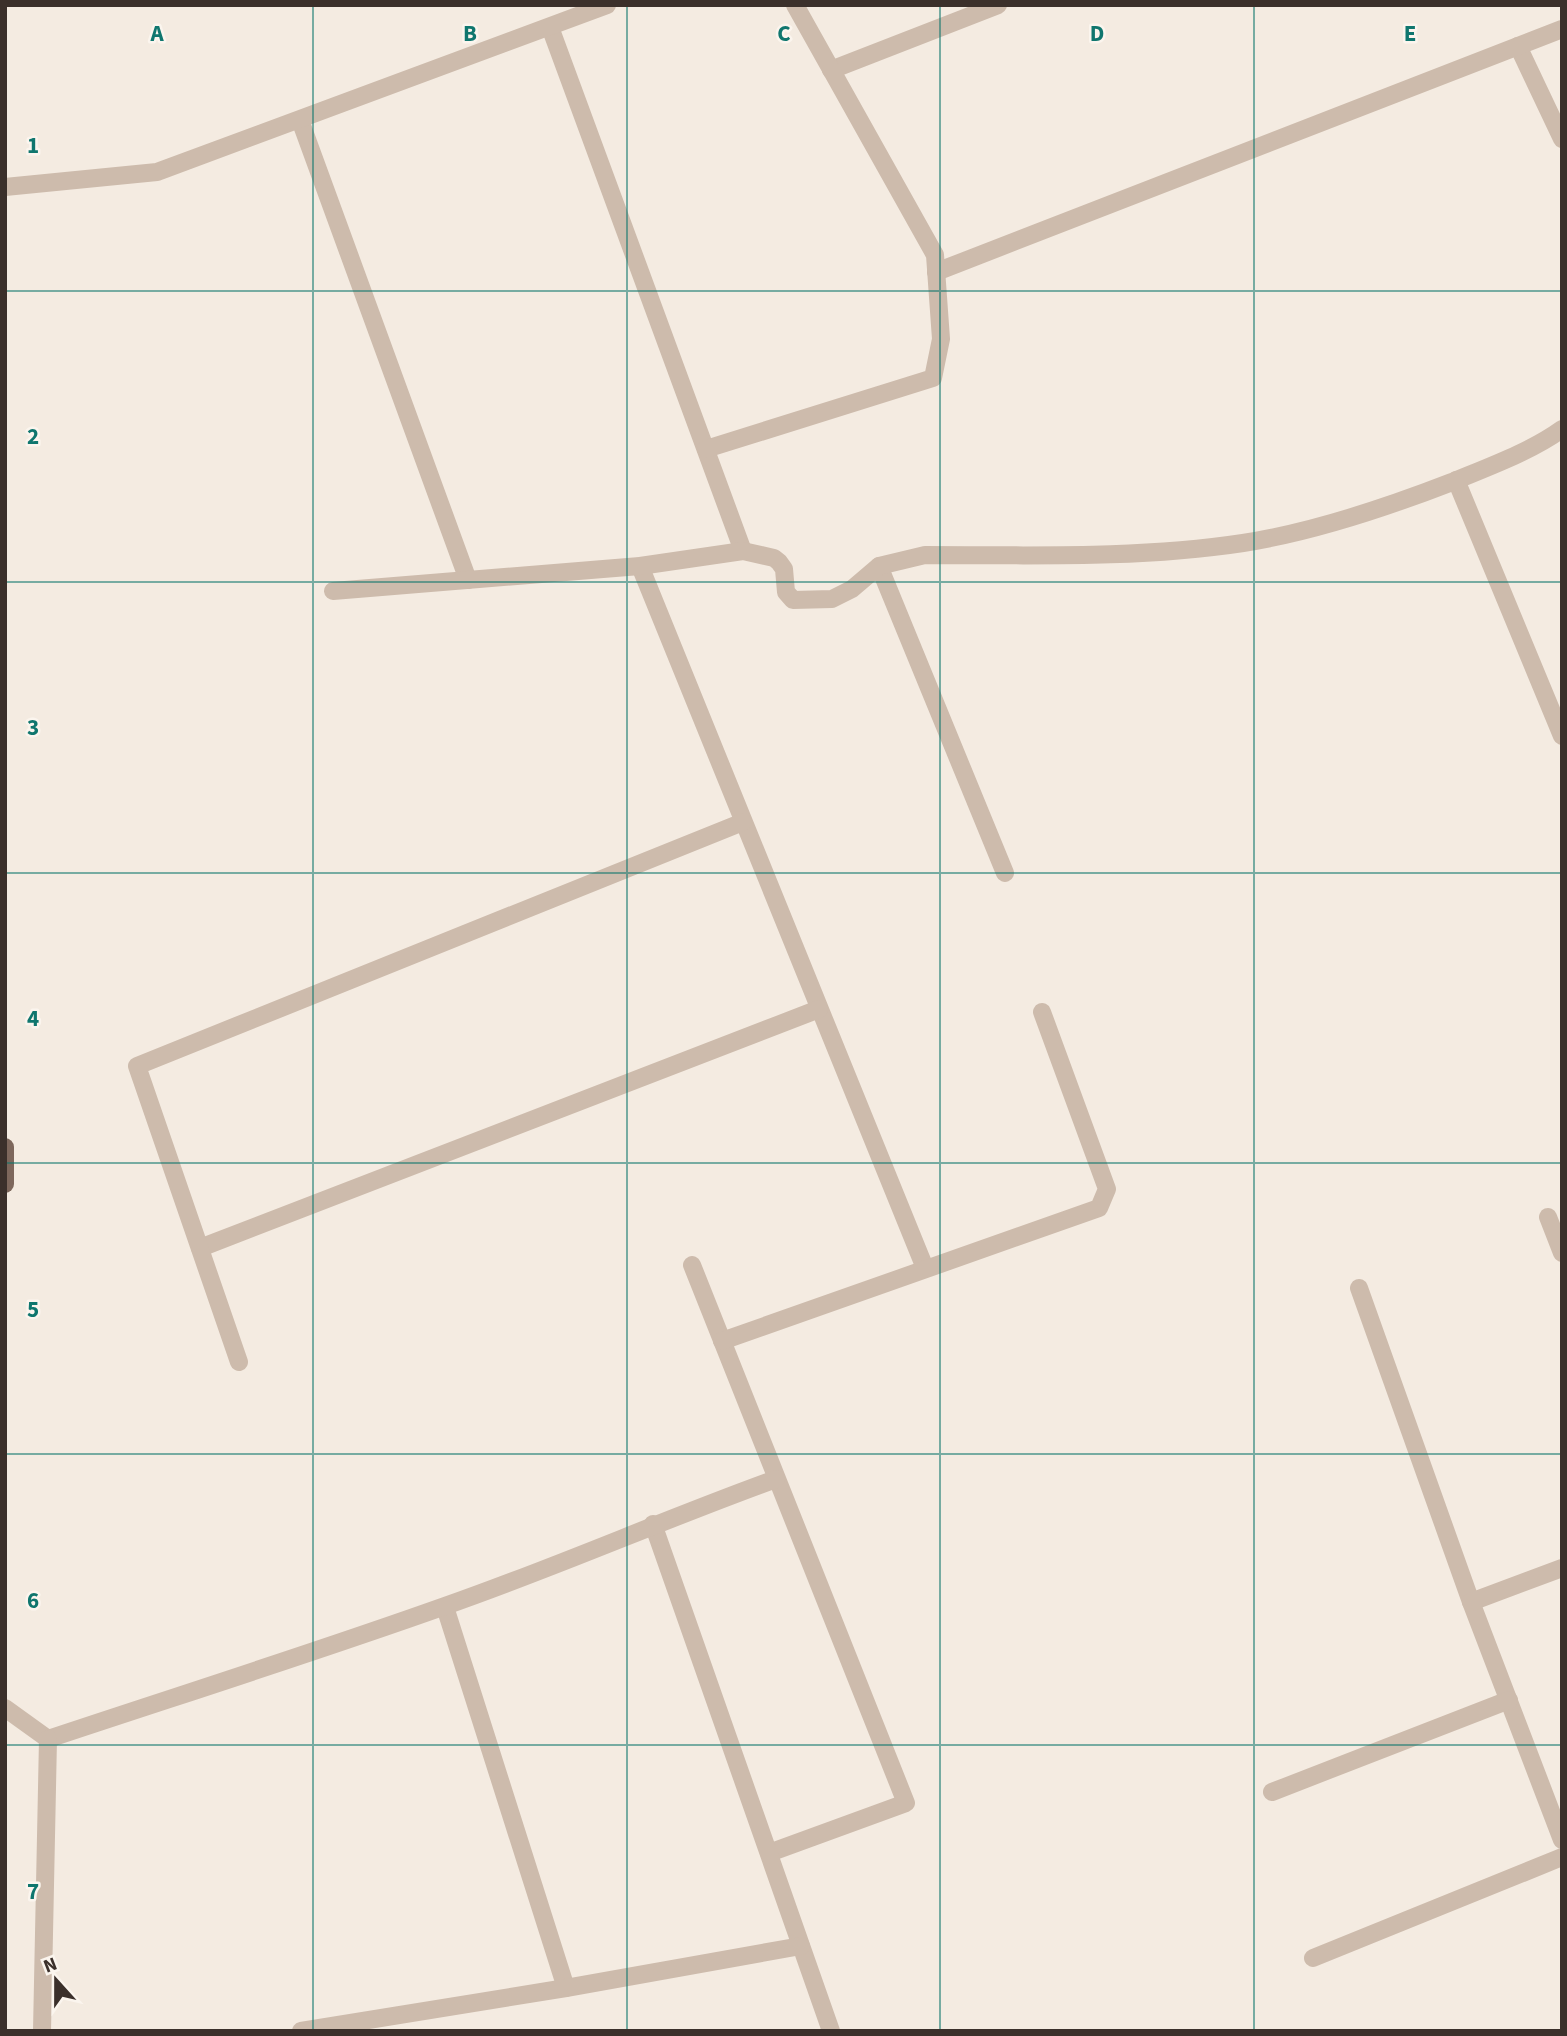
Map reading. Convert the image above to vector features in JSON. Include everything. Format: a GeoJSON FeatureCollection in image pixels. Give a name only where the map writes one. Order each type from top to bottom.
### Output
{"type":"FeatureCollection","features":[{"type":"Feature","properties":{"kind":"main road"},"geometry":{"type":"LineString","coordinates":[[5,1147],[5,1181]]}},
{"type":"Feature","properties":{"kind":"street"},"geometry":{"type":"LineString","coordinates":[[5,187],[157,172],[607,5]]}},
{"type":"Feature","properties":{"kind":"street"},"geometry":{"type":"LineString","coordinates":[[706,449],[933,379],[941,339],[935,255],[794,5]]}},
{"type":"Feature","properties":{"kind":"street"},"geometry":{"type":"LineString","coordinates":[[831,70],[998,5]]}},
{"type":"Feature","properties":{"kind":"street"},"geometry":{"type":"LineString","coordinates":[[551,27],[743,551]]}},
{"type":"Feature","properties":{"kind":"street"},"geometry":{"type":"LineString","coordinates":[[936,272],[1562,29]]}},
{"type":"Feature","properties":{"kind":"street"},"geometry":{"type":"LineString","coordinates":[[1518,46],[1562,139]]}},
{"type":"Feature","properties":{"kind":"street"},"geometry":{"type":"LineString","coordinates":[[300,120],[468,580]]}},
{"type":"Feature","properties":{"kind":"street"},"geometry":{"type":"LineString","coordinates":[[333,591],[639,566],[743,551],[774,558],[779,562],[784,569],[786,592],[793,600],[832,599],[852,589],[879,566],[925,555],[1121,554],[1244,543],[1324,524],[1406,500],[1456,480],[1562,429]]}},
{"type":"Feature","properties":{"kind":"street"},"geometry":{"type":"LineString","coordinates":[[1456,480],[1562,736]]}},
{"type":"Feature","properties":{"kind":"street"},"geometry":{"type":"LineString","coordinates":[[639,566],[925,1268]]}},
{"type":"Feature","properties":{"kind":"street"},"geometry":{"type":"LineString","coordinates":[[879,566],[1005,873]]}},
{"type":"Feature","properties":{"kind":"street"},"geometry":{"type":"LineString","coordinates":[[239,1362],[136,1066],[743,822]]}},
{"type":"Feature","properties":{"kind":"street"},"geometry":{"type":"LineString","coordinates":[[200,1248],[819,1009]]}},
{"type":"Feature","properties":{"kind":"street"},"geometry":{"type":"LineString","coordinates":[[722,1341],[1099,1208],[1108,1189],[1042,1012]]}},
{"type":"Feature","properties":{"kind":"street"},"geometry":{"type":"LineString","coordinates":[[1548,1217],[1562,1253]]}},
{"type":"Feature","properties":{"kind":"street"},"geometry":{"type":"LineString","coordinates":[[692,1265],[906,1803],[769,1853]]}},
{"type":"Feature","properties":{"kind":"street"},"geometry":{"type":"LineString","coordinates":[[1359,1287],[1471,1602],[1562,1840]]}},
{"type":"Feature","properties":{"kind":"street"},"geometry":{"type":"LineString","coordinates":[[48,1739],[445,1606],[776,1479]]}},
{"type":"Feature","properties":{"kind":"street"},"geometry":{"type":"LineString","coordinates":[[653,1524],[831,2031]]}},
{"type":"Feature","properties":{"kind":"street"},"geometry":{"type":"LineString","coordinates":[[1471,1602],[1562,1568]]}},
{"type":"Feature","properties":{"kind":"street"},"geometry":{"type":"LineString","coordinates":[[445,1606],[566,1989]]}},
{"type":"Feature","properties":{"kind":"street"},"geometry":{"type":"LineString","coordinates":[[1272,1792],[1509,1700]]}},
{"type":"Feature","properties":{"kind":"street"},"geometry":{"type":"LineString","coordinates":[[5,1708],[48,1739]]}},
{"type":"Feature","properties":{"kind":"street"},"geometry":{"type":"LineString","coordinates":[[42,2031],[48,1739]]}},
{"type":"Feature","properties":{"kind":"street"},"geometry":{"type":"LineString","coordinates":[[1313,1958],[1562,1857]]}},
{"type":"Feature","properties":{"kind":"street"},"geometry":{"type":"LineString","coordinates":[[301,2031],[566,1989],[801,1946]]}}]}
